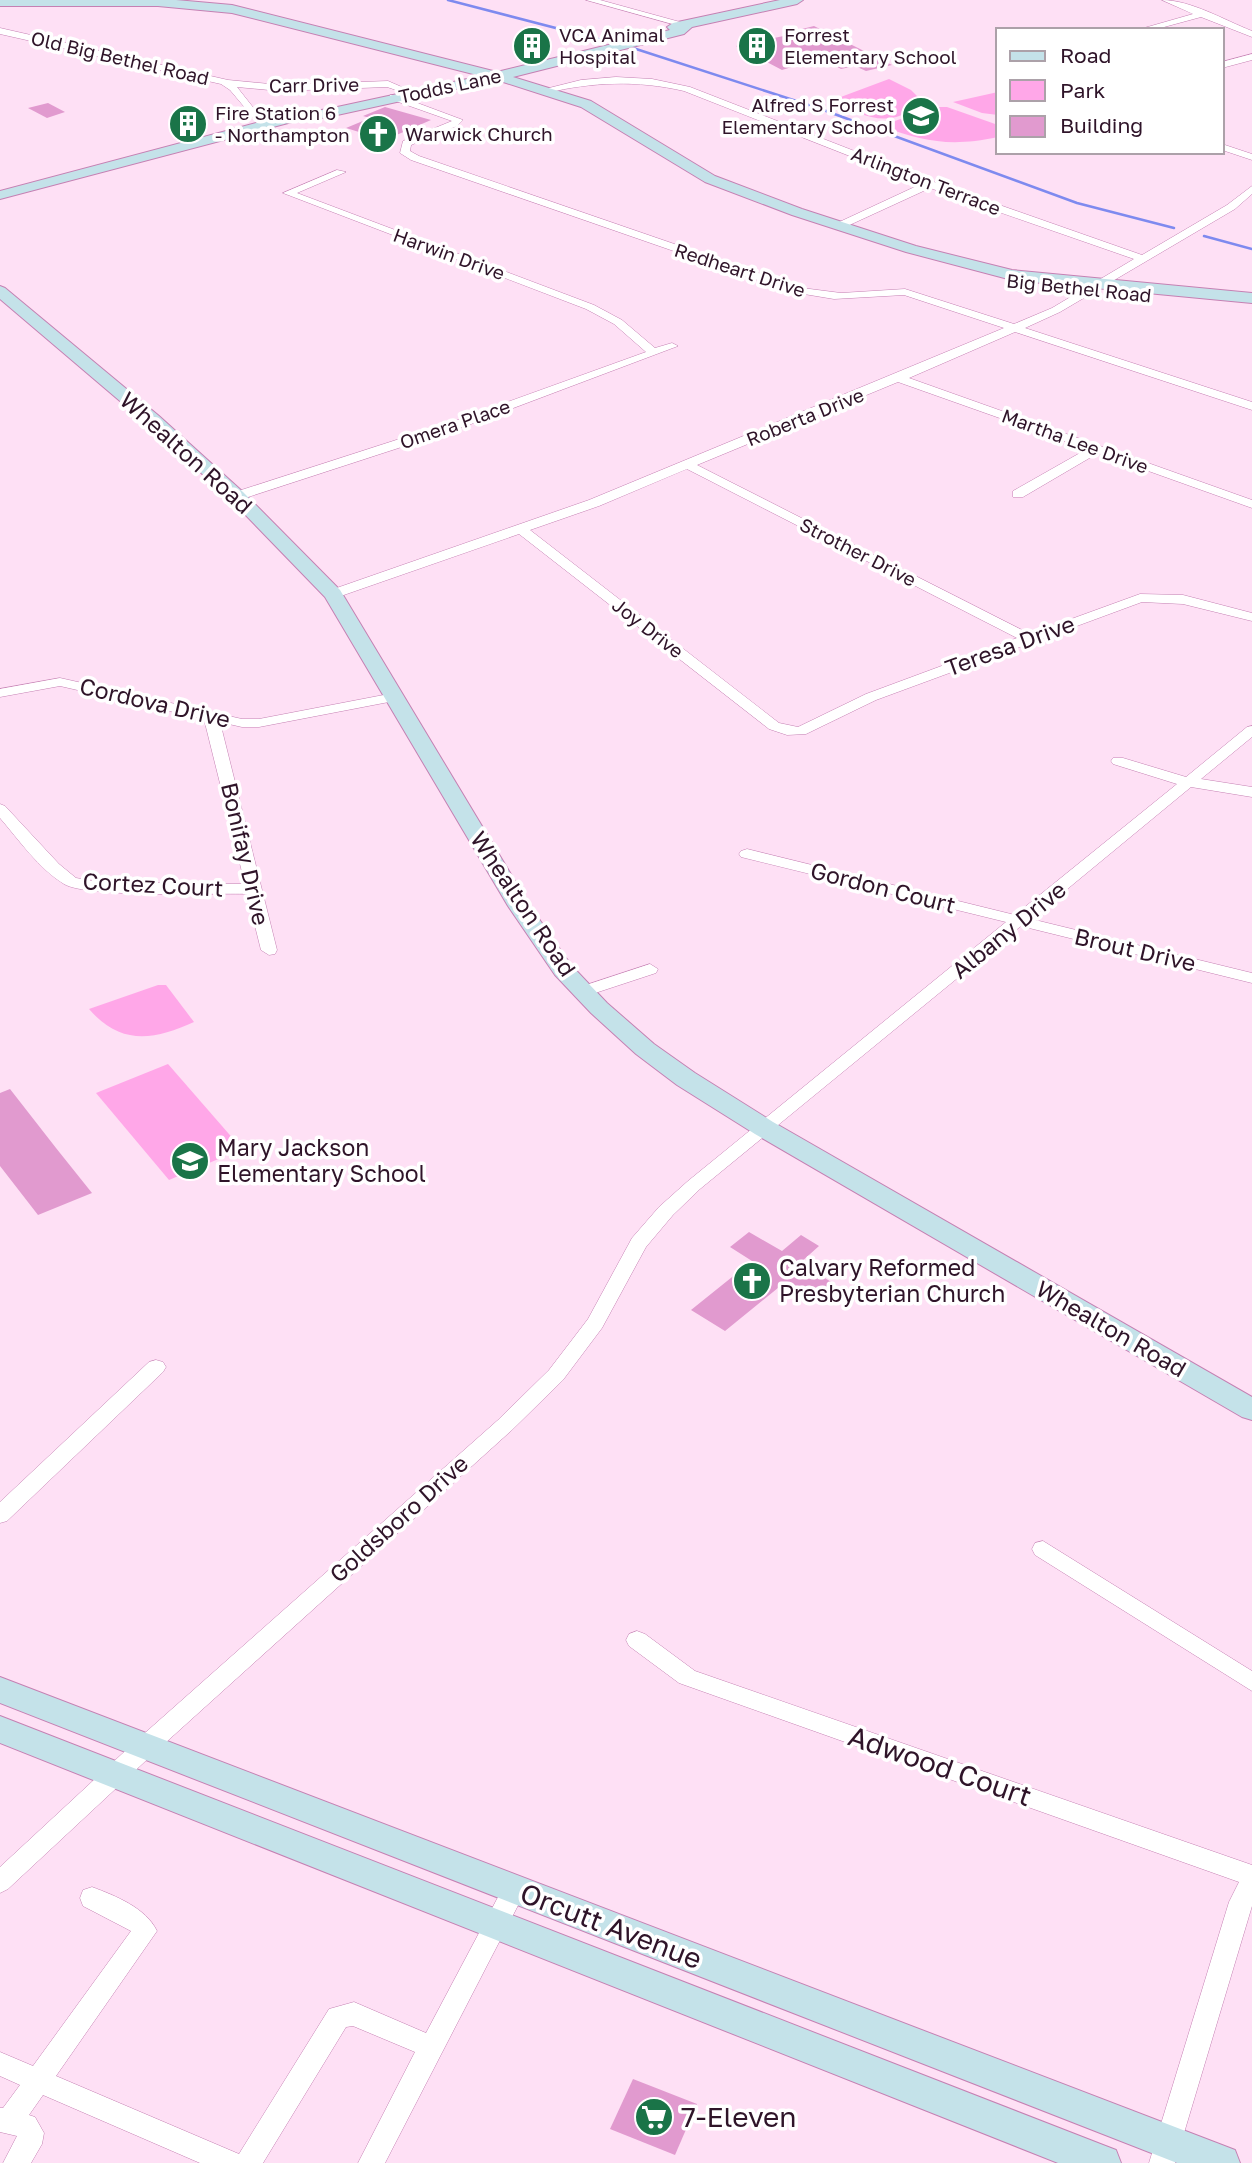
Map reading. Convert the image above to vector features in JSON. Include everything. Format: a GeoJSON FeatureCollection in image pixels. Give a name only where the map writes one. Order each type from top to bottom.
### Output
{"type":"FeatureCollection","features":[{"type":"Feature","properties":{"kind":"main road","name":"Todds Lane"},"geometry":{"type":"LineString","coordinates":[[0,195],[291,118],[317,107],[483,75],[668,28],[797,0]]}},
{"type":"Feature","properties":{"kind":"main road","name":"Big Bethel Road"},"geometry":{"type":"LineString","coordinates":[[0,2],[142,2],[213,6],[255,14],[483,75],[602,115]]}},
{"type":"Feature","properties":{"kind":"main road","name":"Todds Lane"},"geometry":{"type":"LineString","coordinates":[[498,76],[581,58],[681,31],[687,25]]}},
{"type":"Feature","properties":{"kind":"main road","name":"Big Bethel Road"},"geometry":{"type":"LineString","coordinates":[[374,46],[390,54],[467,74],[498,76],[586,104],[710,179],[982,276],[1252,305]]}},
{"type":"Feature","properties":{"kind":"main road","name":"Todds Lane"},"geometry":{"type":"LineString","coordinates":[[396,93],[467,74]]}},
{"type":"Feature","properties":{"kind":"main road","name":"Big Bethel Road"},"geometry":{"type":"LineString","coordinates":[[1098,287],[1252,298]]}},
{"type":"Feature","properties":{"kind":"main road","name":"Whealton Road"},"geometry":{"type":"LineString","coordinates":[[0,291],[153,420],[237,496],[333,594],[519,906],[563,970],[645,1049],[686,1079],[764,1128],[1252,1410]]}},
{"type":"Feature","properties":{"kind":"main road","name":"Orcutt Avenue"},"geometry":{"type":"LineString","coordinates":[[0,1690],[514,1890],[1164,2153],[1222,2163]]}},
{"type":"Feature","properties":{"kind":"main road","name":"Orcutt Avenue"},"geometry":{"type":"LineString","coordinates":[[0,1728],[1103,2163]]}},
{"type":"Feature","properties":{"kind":"street"},"geometry":{"type":"LineString","coordinates":[[590,0],[687,25]]}},
{"type":"Feature","properties":{"kind":"street"},"geometry":{"type":"LineString","coordinates":[[1166,0],[1252,34]]}},
{"type":"Feature","properties":{"kind":"street"},"geometry":{"type":"LineString","coordinates":[[1148,28],[1203,14]]}},
{"type":"Feature","properties":{"kind":"street","name":"Old Big Bethel Road"},"geometry":{"type":"LineString","coordinates":[[2,33],[228,83],[262,125]]}},
{"type":"Feature","properties":{"kind":"street"},"geometry":{"type":"LineString","coordinates":[[1224,64],[1252,57]]}},
{"type":"Feature","properties":{"kind":"street","name":"Arlington Terrace"},"geometry":{"type":"LineString","coordinates":[[545,90],[613,80],[670,84],[930,184],[1144,259]]}},
{"type":"Feature","properties":{"kind":"street","name":"Carr Drive"},"geometry":{"type":"LineString","coordinates":[[228,83],[271,88],[388,84],[396,93]]}},
{"type":"Feature","properties":{"kind":"street","name":"Redheart Drive"},"geometry":{"type":"LineString","coordinates":[[396,93],[458,120],[407,143],[405,153],[415,158],[796,290],[818,295],[844,296],[879,291],[905,292],[1252,406]]}},
{"type":"Feature","properties":{"kind":"street"},"geometry":{"type":"LineString","coordinates":[[1224,148],[1252,157]]}},
{"type":"Feature","properties":{"kind":"street","name":"Harwin Drive"},"geometry":{"type":"LineString","coordinates":[[341,172],[288,192],[590,307],[618,323],[654,353]]}},
{"type":"Feature","properties":{"kind":"street"},"geometry":{"type":"LineString","coordinates":[[839,226],[930,184]]}},
{"type":"Feature","properties":{"kind":"street","name":"Roberta Drive"},"geometry":{"type":"LineString","coordinates":[[333,594],[522,530],[688,465],[1056,310],[1236,209],[1252,188]]}},
{"type":"Feature","properties":{"kind":"street","name":"Omera Place"},"geometry":{"type":"LineString","coordinates":[[237,496],[459,424],[672,346]]}},
{"type":"Feature","properties":{"kind":"street","name":"Martha Lee Drive"},"geometry":{"type":"LineString","coordinates":[[898,378],[1252,503]]}},
{"type":"Feature","properties":{"kind":"street"},"geometry":{"type":"LineString","coordinates":[[1018,494],[1096,449]]}},
{"type":"Feature","properties":{"kind":"street","name":"Strother Drive"},"geometry":{"type":"LineString","coordinates":[[688,465],[1029,639]]}},
{"type":"Feature","properties":{"kind":"street","name":"Joy Drive"},"geometry":{"type":"LineString","coordinates":[[522,530],[775,726]]}},
{"type":"Feature","properties":{"kind":"street","name":"Teresa Drive"},"geometry":{"type":"LineString","coordinates":[[775,726],[788,731],[801,731],[871,697],[1140,598],[1158,595],[1252,617]]}},
{"type":"Feature","properties":{"kind":"street","name":"Cordova Drive"},"geometry":{"type":"LineString","coordinates":[[0,693],[60,682],[211,716],[259,723],[394,697]]}},
{"type":"Feature","properties":{"kind":"street","name":"Bonifay Drive"},"geometry":{"type":"LineString","coordinates":[[211,716],[269,950]]}},
{"type":"Feature","properties":{"kind":"street","name":"Albany Drive"},"geometry":{"type":"LineString","coordinates":[[764,1128],[1252,730]]}},
{"type":"Feature","properties":{"kind":"street"},"geometry":{"type":"LineString","coordinates":[[1118,761],[1188,782],[1252,792]]}},
{"type":"Feature","properties":{"kind":"street","name":"Cortez Court"},"geometry":{"type":"LineString","coordinates":[[0,809],[53,867],[71,882],[99,887],[252,889]]}},
{"type":"Feature","properties":{"kind":"street","name":"Gordon Court"},"geometry":{"type":"LineString","coordinates":[[747,854],[1019,922]]}},
{"type":"Feature","properties":{"kind":"street","name":"Brout Drive"},"geometry":{"type":"LineString","coordinates":[[1019,922],[1252,978]]}},
{"type":"Feature","properties":{"kind":"street"},"geometry":{"type":"LineString","coordinates":[[583,992],[650,969]]}},
{"type":"Feature","properties":{"kind":"street","name":"Goldsboro Drive"},"geometry":{"type":"LineString","coordinates":[[4,1872],[521,1409],[555,1375],[595,1323],[634,1251],[666,1211],[764,1128]]}},
{"type":"Feature","properties":{"kind":"street"},"geometry":{"type":"LineString","coordinates":[[0,1515],[156,1367]]}},
{"type":"Feature","properties":{"kind":"street"},"geometry":{"type":"LineString","coordinates":[[1043,1549],[1252,1682]]}},
{"type":"Feature","properties":{"kind":"street","name":"Adwood Court"},"geometry":{"type":"LineString","coordinates":[[637,1640],[687,1677],[1252,1879]]}},
{"type":"Feature","properties":{"kind":"street"},"geometry":{"type":"LineString","coordinates":[[1164,2153],[1241,1902],[1252,1879]]}},
{"type":"Feature","properties":{"kind":"street"},"geometry":{"type":"LineString","coordinates":[[371,2163],[514,1890]]}},
{"type":"Feature","properties":{"kind":"street"},"geometry":{"type":"LineString","coordinates":[[16,2163],[29,2144],[31,2133],[26,2126],[5,2120],[39,2081],[145,1931],[139,1922],[92,1898]]}},
{"type":"Feature","properties":{"kind":"street"},"geometry":{"type":"LineString","coordinates":[[248,2163],[338,2017],[354,2014],[431,2048]]}},
{"type":"Feature","properties":{"kind":"street"},"geometry":{"type":"LineString","coordinates":[[0,2064],[230,2163]]}},
{"type":"Feature","properties":{"kind":"green space"},"geometry":{"type":"Polygon","coordinates":[[[889,79],[911,90],[919,98],[918,105],[906,113],[885,119],[864,115],[830,101],[889,79]]]}},
{"type":"Feature","properties":{"kind":"green space"},"geometry":{"type":"Polygon","coordinates":[[[996,92],[996,115],[982,113],[953,102],[996,92]]]}},
{"type":"Feature","properties":{"kind":"green space"},"geometry":{"type":"Polygon","coordinates":[[[934,107],[947,107],[996,124],[996,137],[966,142],[938,141],[881,126],[934,107]]]}},
{"type":"Feature","properties":{"kind":"green space"},"geometry":{"type":"Polygon","coordinates":[[[158,985],[166,985],[194,1022],[165,1033],[139,1036],[113,1029],[89,1009],[158,985]]]}},
{"type":"Feature","properties":{"kind":"green space"},"geometry":{"type":"Polygon","coordinates":[[[168,1064],[242,1149],[169,1180],[96,1093],[168,1064]]]}},
{"type":"Feature","properties":{"kind":"building","name":"Forrest Elementary School"},"geometry":{"type":"Polygon","coordinates":[[[814,26],[892,65],[866,71],[855,66],[841,69],[821,58],[782,70],[736,46],[798,33],[794,31],[814,26]]]}},
{"type":"Feature","properties":{"kind":"building"},"geometry":{"type":"Polygon","coordinates":[[[48,103],[65,112],[47,118],[28,108],[48,103]]]}},
{"type":"Feature","properties":{"kind":"building"},"geometry":{"type":"Polygon","coordinates":[[[385,107],[431,120],[385,140],[346,128],[370,118],[363,116],[385,107]]]}},
{"type":"Feature","properties":{"kind":"building"},"geometry":{"type":"Polygon","coordinates":[[[10,1089],[92,1193],[38,1215],[0,1166],[0,1093],[10,1089]]]}},
{"type":"Feature","properties":{"kind":"building","name":"Calvary Reformed Presbyterian Church"},"geometry":{"type":"Polygon","coordinates":[[[749,1232],[782,1251],[801,1235],[819,1246],[800,1263],[833,1283],[813,1300],[784,1283],[725,1331],[691,1310],[752,1261],[730,1247],[749,1232]]]}},
{"type":"Feature","properties":{"kind":"building","name":"7-Eleven"},"geometry":{"type":"Polygon","coordinates":[[[633,2079],[697,2104],[675,2155],[610,2129],[633,2079]]]}},
{"type":"Feature","properties":{"kind":"waterway"},"geometry":{"type":"LineString","coordinates":[[448,0],[602,40]]}},
{"type":"Feature","properties":{"kind":"waterway"},"geometry":{"type":"LineString","coordinates":[[633,48],[818,108],[1077,203],[1174,228]]}},
{"type":"Feature","properties":{"kind":"waterway"},"geometry":{"type":"LineString","coordinates":[[1204,236],[1252,249]]}},
{"type":"Feature","properties":{"kind":"place","name":"VCA Animal Hospital"},"geometry":{"type":"Point","coordinates":[532,46]}},
{"type":"Feature","properties":{"kind":"place","name":"Forrest Elementary School"},"geometry":{"type":"Point","coordinates":[757,46]}},
{"type":"Feature","properties":{"kind":"place","name":"Alfred S Forrest Elementary School"},"geometry":{"type":"Point","coordinates":[921,116]}},
{"type":"Feature","properties":{"kind":"place","name":"Fire Station 6 - Northampton"},"geometry":{"type":"Point","coordinates":[188,124]}},
{"type":"Feature","properties":{"kind":"place","name":"Warwick Church"},"geometry":{"type":"Point","coordinates":[378,134]}},
{"type":"Feature","properties":{"kind":"place","name":"Mary Jackson Elementary School"},"geometry":{"type":"Point","coordinates":[190,1161]}},
{"type":"Feature","properties":{"kind":"place","name":"Calvary Reformed Presbyterian Church"},"geometry":{"type":"Point","coordinates":[752,1281]}},
{"type":"Feature","properties":{"kind":"place","name":"7-Eleven"},"geometry":{"type":"Point","coordinates":[654,2117]}}]}
